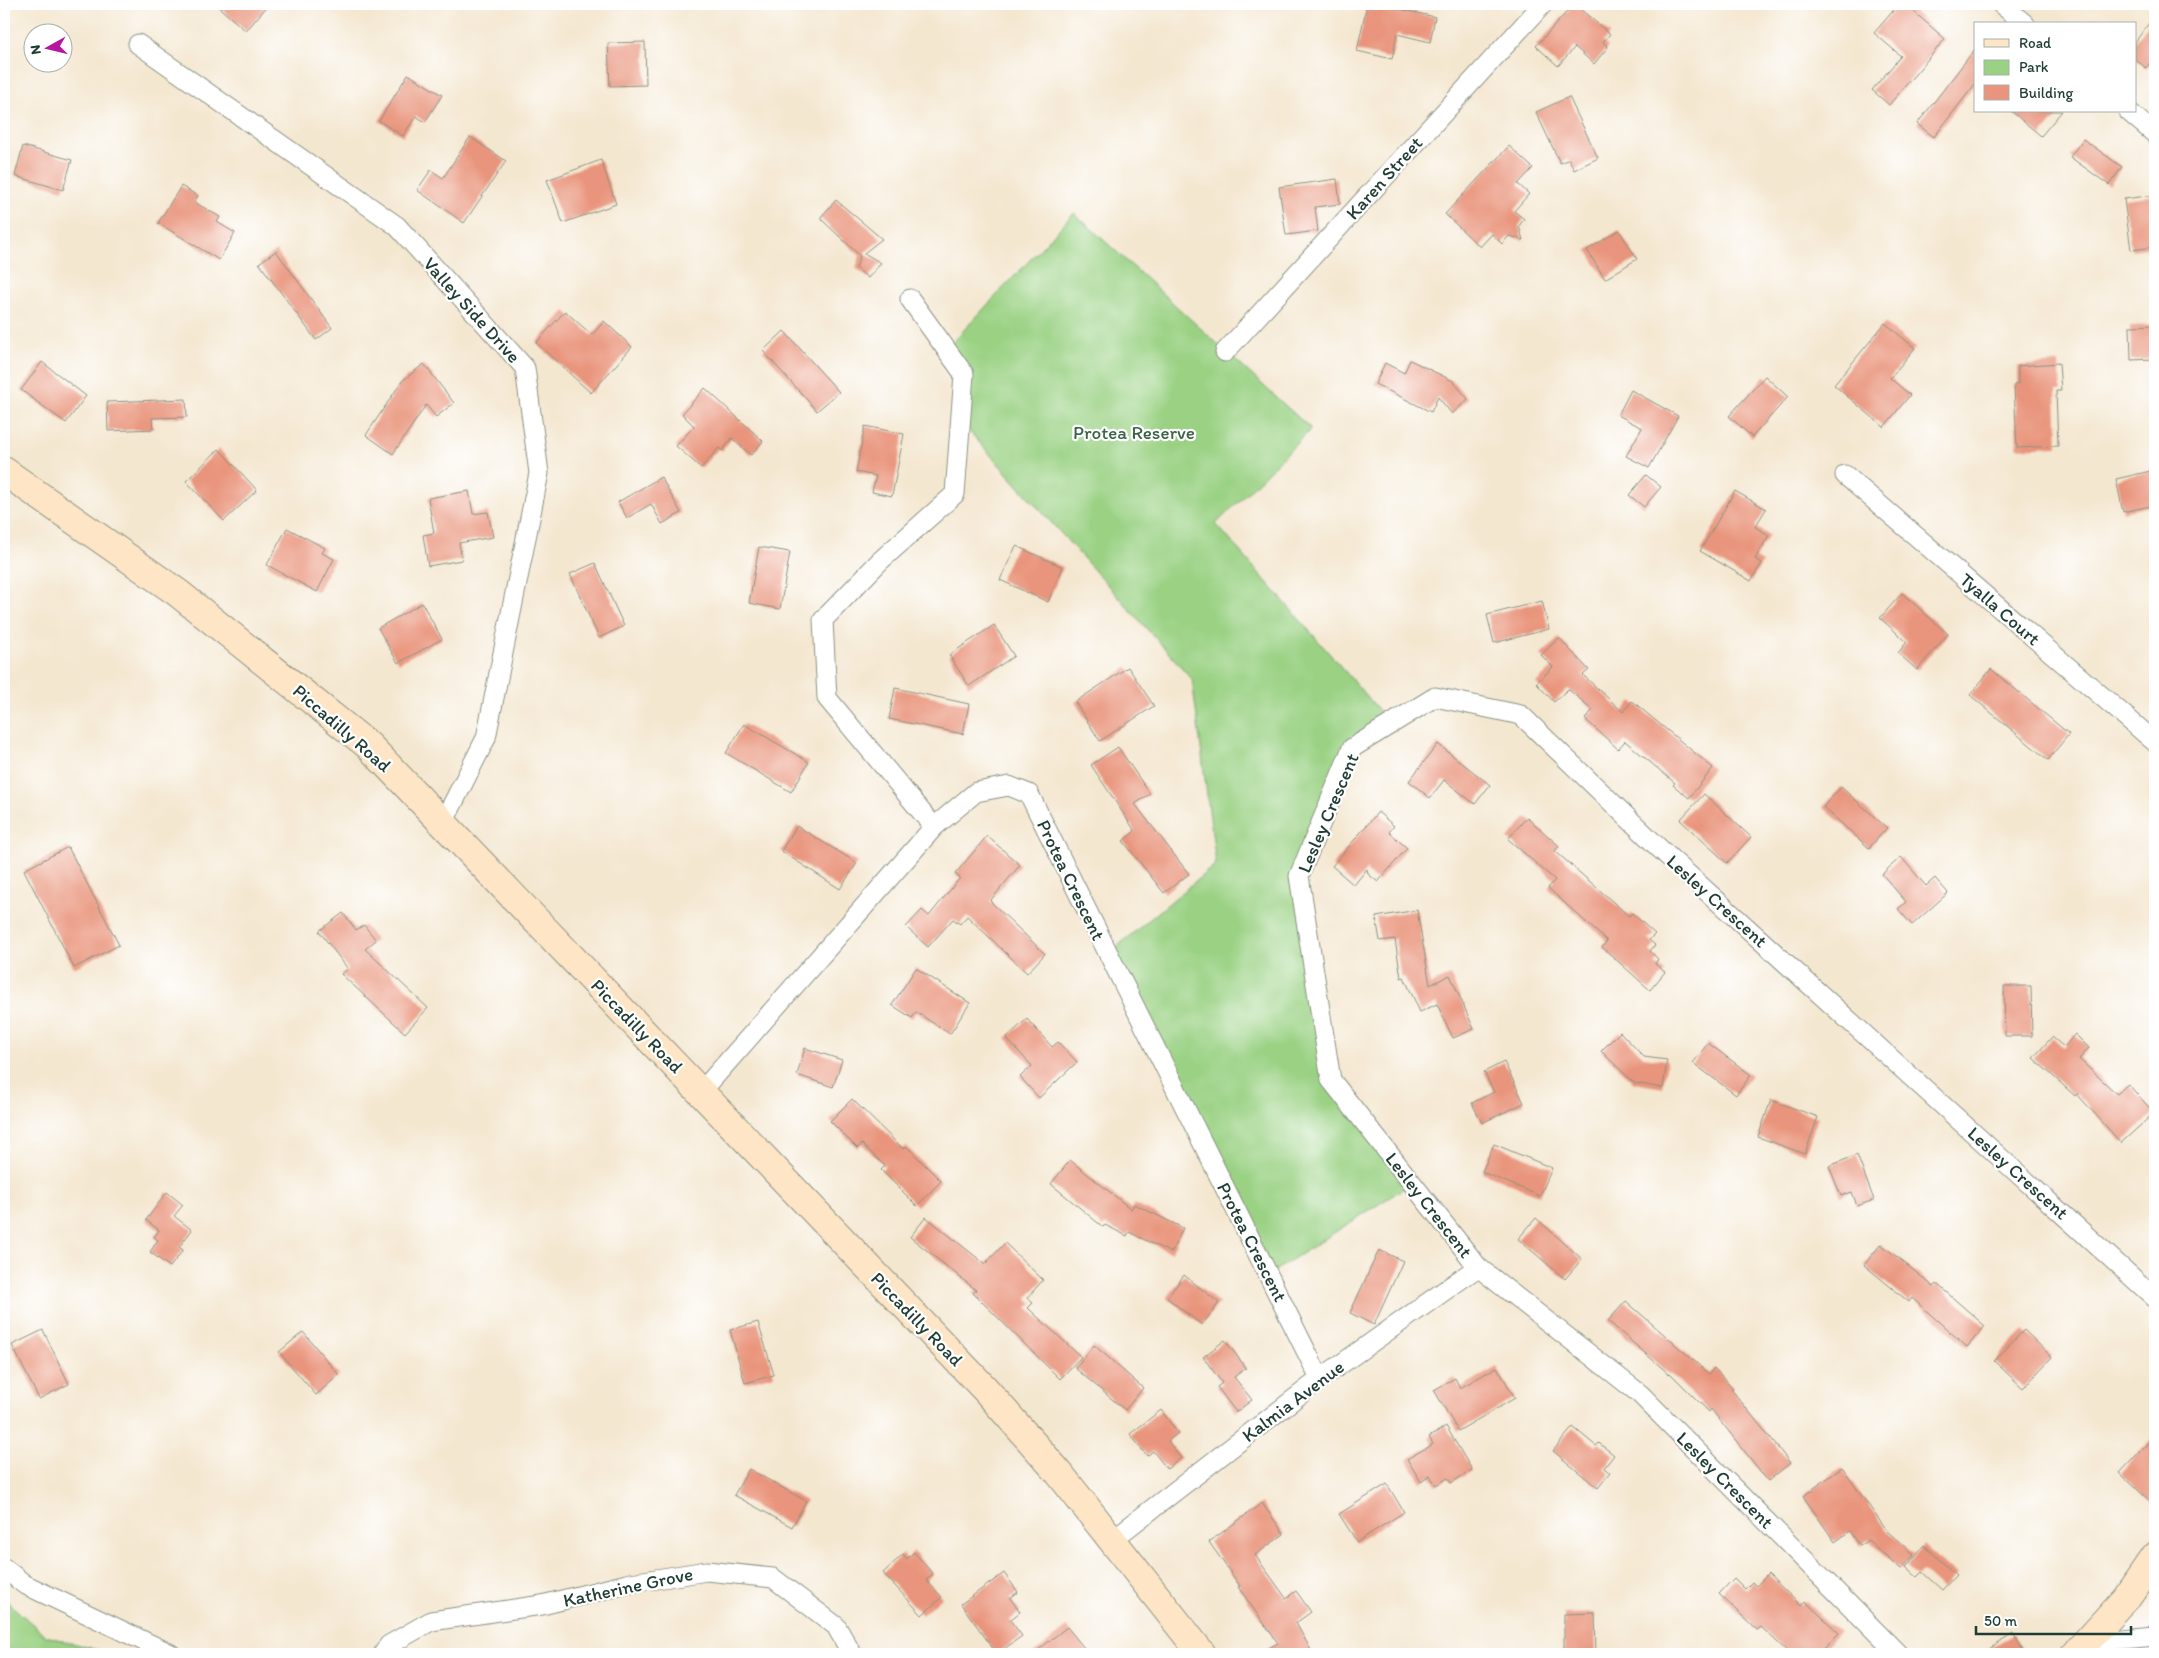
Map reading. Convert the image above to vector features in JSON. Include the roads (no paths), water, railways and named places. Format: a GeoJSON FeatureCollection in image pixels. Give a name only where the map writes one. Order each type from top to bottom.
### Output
{"type":"FeatureCollection","features":[{"type":"Feature","properties":{"kind":"main road","name":"Piccadilly Road"},"geometry":{"type":"LineString","coordinates":[[4,471],[178,594],[362,740],[985,1389],[1058,1473],[1202,1654]]}},
{"type":"Feature","properties":{"kind":"main road"},"geometry":{"type":"LineString","coordinates":[[2080,1648],[2126,1598],[2155,1556]]}},
{"type":"Feature","properties":{"kind":"street","name":"Karen Street"},"geometry":{"type":"LineString","coordinates":[[1225,352],[1543,4]]}},
{"type":"Feature","properties":{"kind":"street"},"geometry":{"type":"LineString","coordinates":[[2001,4],[2023,22]]}},
{"type":"Feature","properties":{"kind":"street","name":"Valley Side Drive"},"geometry":{"type":"LineString","coordinates":[[138,44],[397,226],[524,368],[539,473],[486,738],[443,823]]}},
{"type":"Feature","properties":{"kind":"street"},"geometry":{"type":"LineString","coordinates":[[2129,112],[2155,134]]}},
{"type":"Feature","properties":{"kind":"street"},"geometry":{"type":"LineString","coordinates":[[910,299],[964,374],[955,494],[880,561],[824,620],[826,678],[827,698],[934,827]]}},
{"type":"Feature","properties":{"kind":"street","name":"Tyalla Court"},"geometry":{"type":"LineString","coordinates":[[1845,474],[2155,742]]}},
{"type":"Feature","properties":{"kind":"street","name":"Lesley Crescent"},"geometry":{"type":"LineString","coordinates":[[1898,1654],[1640,1394],[1478,1267],[1331,1080],[1300,876],[1352,748],[1435,697],[1521,715],[1659,848],[2155,1298]]}},
{"type":"Feature","properties":{"kind":"street","name":"Protea Crescent"},"geometry":{"type":"LineString","coordinates":[[701,1092],[934,827],[976,792],[1009,786],[1029,794],[1320,1379]]}},
{"type":"Feature","properties":{"kind":"street","name":"Kalmia Avenue"},"geometry":{"type":"LineString","coordinates":[[1112,1540],[1320,1379],[1478,1267]]}},
{"type":"Feature","properties":{"kind":"street"},"geometry":{"type":"LineString","coordinates":[[4,1568],[24,1584],[171,1654]]}},
{"type":"Feature","properties":{"kind":"street","name":"Katherine Grove"},"geometry":{"type":"LineString","coordinates":[[383,1654],[389,1645],[431,1621],[542,1605],[631,1583],[708,1571],[773,1578],[836,1626],[852,1654]]}},
{"type":"Feature","properties":{"kind":"street"},"geometry":{"type":"LineString","coordinates":[[2080,1648],[2155,1636]]}},
{"type":"Feature","properties":{"kind":"park label","name":"Protea Reserve"},"geometry":{"type":"Point","coordinates":[1134,432]}}]}
